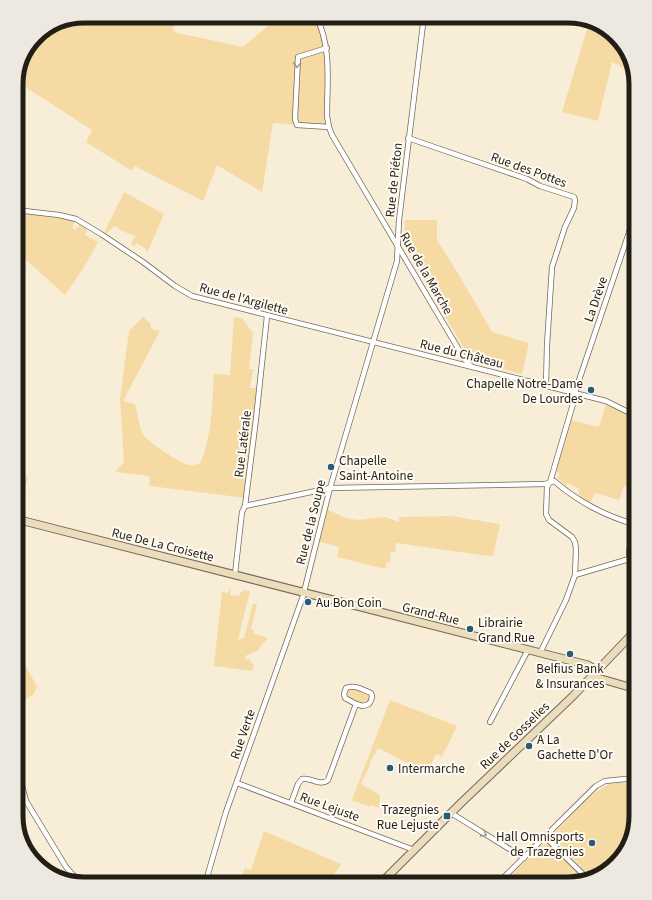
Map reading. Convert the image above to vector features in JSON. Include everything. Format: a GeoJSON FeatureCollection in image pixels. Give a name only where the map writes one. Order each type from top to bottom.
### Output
{"type":"FeatureCollection","features":[{"type":"Feature","properties":{"kind":"main road","name":"Rue De La Croisette"},"geometry":{"type":"LineString","coordinates":[[23,521],[235,574],[304,593]]}},
{"type":"Feature","properties":{"kind":"main road","name":"Grand-Rue"},"geometry":{"type":"LineString","coordinates":[[304,593],[588,665],[593,667],[598,678],[629,687]]}},
{"type":"Feature","properties":{"kind":"main road","name":"Rue de Gosselies"},"geometry":{"type":"LineString","coordinates":[[387,877],[595,673],[629,637]]}},
{"type":"Feature","properties":{"kind":"street","name":"Rue de la Marche"},"geometry":{"type":"LineString","coordinates":[[320,23],[327,48],[328,127],[465,360],[472,367]]}},
{"type":"Feature","properties":{"kind":"street","name":"Rue de Piéton"},"geometry":{"type":"LineString","coordinates":[[374,343],[397,261],[399,248],[399,220],[423,23]]}},
{"type":"Feature","properties":{"kind":"street"},"geometry":{"type":"LineString","coordinates":[[327,48],[298,57],[295,119],[297,125],[328,127]]}},
{"type":"Feature","properties":{"kind":"street","name":"Rue des Pottes"},"geometry":{"type":"LineString","coordinates":[[408,138],[527,179],[540,186],[574,197],[574,208],[565,227],[552,267],[546,386]]}},
{"type":"Feature","properties":{"kind":"street","name":"Rue de l'Argilette"},"geometry":{"type":"LineString","coordinates":[[23,211],[60,215],[76,219],[101,234],[143,262],[175,286],[192,296],[374,343]]}},
{"type":"Feature","properties":{"kind":"street","name":"La Drève"},"geometry":{"type":"LineString","coordinates":[[574,399],[575,392],[629,233]]}},
{"type":"Feature","properties":{"kind":"street","name":"Rue Latérale"},"geometry":{"type":"LineString","coordinates":[[235,574],[242,512],[245,506],[268,316]]}},
{"type":"Feature","properties":{"kind":"street","name":"Rue du Château"},"geometry":{"type":"LineString","coordinates":[[374,343],[575,392],[606,401],[629,412]]}},
{"type":"Feature","properties":{"kind":"street","name":"Rue de la Soupe"},"geometry":{"type":"LineString","coordinates":[[304,593],[330,488],[374,343]]}},
{"type":"Feature","properties":{"kind":"street"},"geometry":{"type":"LineString","coordinates":[[540,653],[566,600],[574,575],[576,546],[574,539],[549,520],[546,514],[547,487],[550,482],[573,404]]}},
{"type":"Feature","properties":{"kind":"street"},"geometry":{"type":"LineString","coordinates":[[245,506],[330,488],[545,484],[554,482],[593,509],[610,517],[629,523]]}},
{"type":"Feature","properties":{"kind":"street"},"geometry":{"type":"LineString","coordinates":[[574,575],[629,558]]}},
{"type":"Feature","properties":{"kind":"street","name":"Rue Verte"},"geometry":{"type":"LineString","coordinates":[[208,877],[226,812],[304,593]]}},
{"type":"Feature","properties":{"kind":"street"},"geometry":{"type":"LineString","coordinates":[[490,722],[528,650]]}},
{"type":"Feature","properties":{"kind":"street"},"geometry":{"type":"LineString","coordinates":[[349,686],[371,693],[372,695],[370,704],[363,706],[356,704],[345,698],[344,694],[346,688],[349,686]]}},
{"type":"Feature","properties":{"kind":"street"},"geometry":{"type":"LineString","coordinates":[[291,803],[298,784],[302,779],[307,778],[320,783],[324,783],[328,780],[356,704]]}},
{"type":"Feature","properties":{"kind":"street"},"geometry":{"type":"LineString","coordinates":[[504,877],[596,786],[605,780],[629,778]]}},
{"type":"Feature","properties":{"kind":"street","name":"Rue Lejuste"},"geometry":{"type":"LineString","coordinates":[[237,783],[414,850]]}},
{"type":"Feature","properties":{"kind":"street"},"geometry":{"type":"LineString","coordinates":[[23,790],[26,801],[66,867],[74,876]]}},
{"type":"Feature","properties":{"kind":"street"},"geometry":{"type":"LineString","coordinates":[[451,813],[524,858]]}},
{"type":"Feature","properties":{"kind":"street"},"geometry":{"type":"LineString","coordinates":[[545,837],[584,875]]}},
{"type":"Feature","properties":{"kind":"shaded area"},"geometry":{"type":"Polygon","coordinates":[[[84,23],[175,23],[173,32],[243,47],[268,26],[269,23],[322,23],[321,26],[325,39],[329,127],[273,123],[262,192],[217,165],[203,201],[135,166],[132,171],[86,142],[92,130],[23,86],[25,68],[33,50],[50,33],[60,28],[72,24],[84,23]]]}},
{"type":"Feature","properties":{"kind":"shaded area"},"geometry":{"type":"Polygon","coordinates":[[[588,26],[602,33],[611,41],[621,53],[627,70],[612,62],[598,121],[562,112],[588,26]]]}},
{"type":"Feature","properties":{"kind":"shaded area"},"geometry":{"type":"Polygon","coordinates":[[[124,192],[164,214],[147,253],[147,250],[137,243],[134,246],[131,244],[135,236],[121,231],[117,226],[115,228],[114,226],[106,234],[105,231],[124,192]]]}},
{"type":"Feature","properties":{"kind":"shaded area"},"geometry":{"type":"Polygon","coordinates":[[[23,211],[76,219],[72,228],[76,230],[77,227],[79,227],[76,223],[87,229],[85,235],[98,242],[86,264],[65,295],[24,258],[23,211]]]}},
{"type":"Feature","properties":{"kind":"shaded area"},"geometry":{"type":"Polygon","coordinates":[[[405,220],[437,220],[437,240],[492,332],[529,343],[522,374],[481,364],[476,362],[468,355],[408,253],[404,243],[405,220]]]}},
{"type":"Feature","properties":{"kind":"shaded area"},"geometry":{"type":"Polygon","coordinates":[[[143,317],[151,324],[151,329],[160,331],[123,401],[135,404],[140,427],[145,437],[171,456],[191,465],[201,462],[205,452],[211,419],[214,374],[230,375],[234,317],[242,318],[253,333],[249,369],[253,369],[250,388],[260,388],[246,498],[150,486],[149,476],[115,472],[124,462],[120,399],[129,331],[143,317]]]}},
{"type":"Feature","properties":{"kind":"shaded area"},"geometry":{"type":"Polygon","coordinates":[[[606,405],[621,410],[629,415],[629,488],[624,486],[619,500],[595,493],[590,504],[580,497],[578,488],[567,483],[566,486],[557,478],[560,475],[558,472],[554,474],[570,420],[599,427],[606,405]]]}},
{"type":"Feature","properties":{"kind":"shaded area"},"geometry":{"type":"Polygon","coordinates":[[[23,475],[28,477],[23,496],[23,475]]]}},
{"type":"Feature","properties":{"kind":"shaded area"},"geometry":{"type":"Polygon","coordinates":[[[325,508],[345,518],[358,520],[385,517],[399,522],[399,517],[451,516],[500,524],[493,556],[396,543],[395,552],[391,552],[390,562],[387,562],[385,569],[337,557],[339,547],[317,541],[325,508]]]}},
{"type":"Feature","properties":{"kind":"shaded area"},"geometry":{"type":"Polygon","coordinates":[[[230,589],[230,595],[233,596],[239,596],[240,592],[243,593],[243,590],[250,591],[238,640],[244,638],[253,604],[257,604],[251,629],[254,630],[253,633],[268,638],[257,651],[245,656],[254,666],[252,671],[214,666],[222,592],[228,593],[230,589]]]}},
{"type":"Feature","properties":{"kind":"shaded area"},"geometry":{"type":"Polygon","coordinates":[[[23,662],[37,686],[34,694],[23,701],[23,662]]]}},
{"type":"Feature","properties":{"kind":"shaded area"},"geometry":{"type":"Polygon","coordinates":[[[350,689],[357,689],[369,695],[370,699],[365,702],[358,702],[350,699],[347,692],[350,689]]]}},
{"type":"Feature","properties":{"kind":"shaded area"},"geometry":{"type":"Polygon","coordinates":[[[390,700],[457,726],[442,757],[436,754],[427,773],[378,748],[369,764],[370,765],[361,784],[380,795],[379,808],[371,805],[370,807],[352,800],[390,700]]]}},
{"type":"Feature","properties":{"kind":"shaded area"},"geometry":{"type":"Polygon","coordinates":[[[629,782],[629,816],[627,832],[621,847],[611,859],[599,869],[588,874],[555,839],[555,833],[589,798],[604,787],[614,783],[629,782]]]}},
{"type":"Feature","properties":{"kind":"shaded area"},"geometry":{"type":"Polygon","coordinates":[[[264,831],[341,864],[333,877],[241,877],[245,868],[251,870],[264,831]]]}},
{"type":"Feature","properties":{"kind":"shaded area"},"geometry":{"type":"Polygon","coordinates":[[[542,845],[550,845],[580,875],[568,877],[513,877],[513,873],[542,845]]]}},
{"type":"Feature","properties":{"kind":"place","name":"Chapelle Notre-Dame De Lourdes"},"geometry":{"type":"Point","coordinates":[591,390]}},
{"type":"Feature","properties":{"kind":"place","name":"Chapelle Saint-Antoine"},"geometry":{"type":"Point","coordinates":[331,467]}},
{"type":"Feature","properties":{"kind":"place","name":"Au Bon Coin"},"geometry":{"type":"Point","coordinates":[308,602]}},
{"type":"Feature","properties":{"kind":"place","name":"Librairie Grand Rue"},"geometry":{"type":"Point","coordinates":[470,629]}},
{"type":"Feature","properties":{"kind":"place","name":"Belfius Bank & Insurances"},"geometry":{"type":"Point","coordinates":[570,654]}},
{"type":"Feature","properties":{"kind":"place","name":"A La Gachette D'Or"},"geometry":{"type":"Point","coordinates":[529,746]}},
{"type":"Feature","properties":{"kind":"place","name":"Intermarche"},"geometry":{"type":"Point","coordinates":[390,768]}},
{"type":"Feature","properties":{"kind":"place","name":"Trazegnies Rue Lejuste"},"geometry":{"type":"Point","coordinates":[447,816]}},
{"type":"Feature","properties":{"kind":"place","name":"Hall Omnisports de Trazegnies"},"geometry":{"type":"Point","coordinates":[592,843]}}]}
